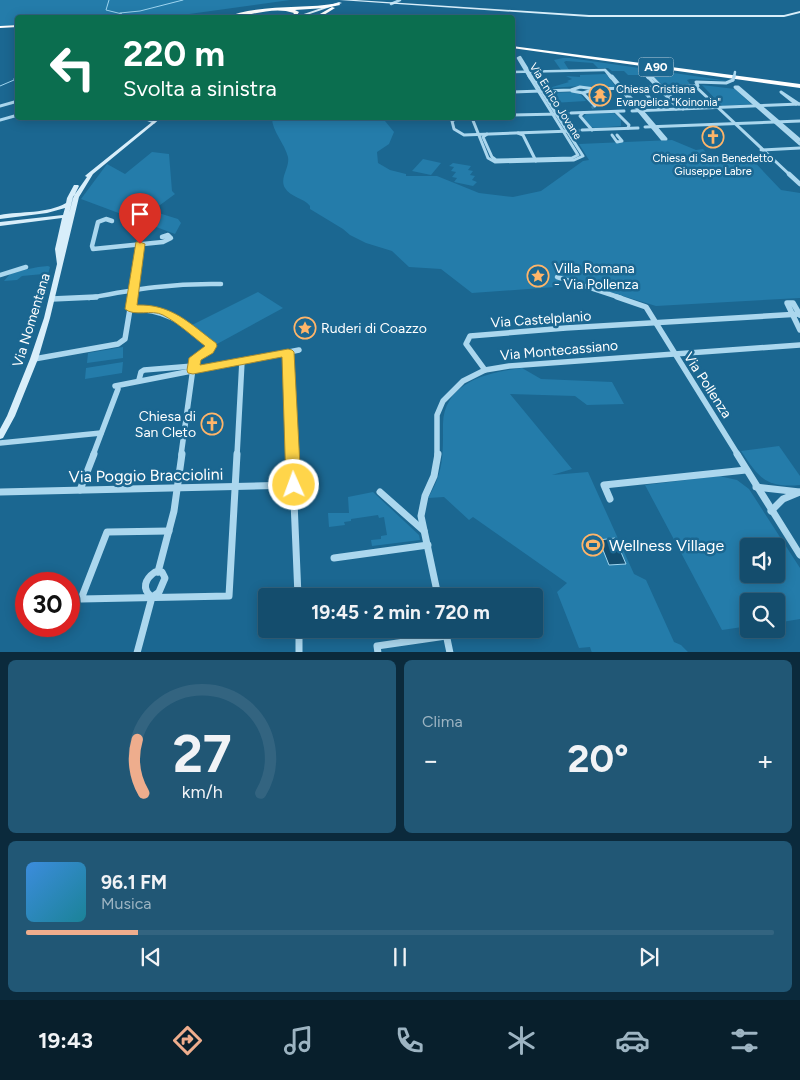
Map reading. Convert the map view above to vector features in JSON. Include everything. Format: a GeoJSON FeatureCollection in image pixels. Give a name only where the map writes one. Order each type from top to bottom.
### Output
{"type":"FeatureCollection","features":[{"type":"Feature","properties":{"kind":"highway"},"geometry":{"type":"LineString","coordinates":[[237,15],[277,9],[326,7],[340,2]]}},
{"type":"Feature","properties":{"kind":"highway"},"geometry":{"type":"LineString","coordinates":[[320,15],[340,2]]}},
{"type":"Feature","properties":{"kind":"highway"},"geometry":{"type":"LineString","coordinates":[[277,9],[296,11],[296,15]]}},
{"type":"Feature","properties":{"kind":"highway"},"geometry":{"type":"LineString","coordinates":[[302,14],[312,15]]}},
{"type":"Feature","properties":{"kind":"highway"},"geometry":{"type":"LineString","coordinates":[[0,28],[15,27]]}},
{"type":"Feature","properties":{"kind":"highway","name":"A90"},"geometry":{"type":"LineString","coordinates":[[515,46],[800,84]]}},
{"type":"Feature","properties":{"kind":"main road"},"geometry":{"type":"LineString","coordinates":[[302,14],[346,0],[589,16],[784,16],[800,12]]}},
{"type":"Feature","properties":{"kind":"main road","name":"Via Nomentana"},"geometry":{"type":"LineString","coordinates":[[0,436],[34,359],[52,299],[60,264],[69,204],[77,185],[156,120]]}},
{"type":"Feature","properties":{"kind":"main road","name":"Via Nomentana"},"geometry":{"type":"LineString","coordinates":[[60,264],[57,253],[62,230],[78,193],[91,175]]}},
{"type":"Feature","properties":{"kind":"main road"},"geometry":{"type":"LineString","coordinates":[[0,217],[20,212],[60,209],[69,204]]}},
{"type":"Feature","properties":{"kind":"main road"},"geometry":{"type":"LineString","coordinates":[[0,224],[68,216]]}},
{"type":"Feature","properties":{"kind":"main road"},"geometry":{"type":"LineString","coordinates":[[28,220],[51,222],[62,230]]}},
{"type":"Feature","properties":{"kind":"street"},"geometry":{"type":"LineString","coordinates":[[391,4],[400,0]]}},
{"type":"Feature","properties":{"kind":"street"},"geometry":{"type":"LineString","coordinates":[[515,72],[607,70],[654,127]]}},
{"type":"Feature","properties":{"kind":"street","name":"Via Enrico Jovane"},"geometry":{"type":"LineString","coordinates":[[529,72],[568,131],[573,143],[582,154],[579,157],[537,160]]}},
{"type":"Feature","properties":{"kind":"street"},"geometry":{"type":"LineString","coordinates":[[697,86],[696,82],[699,81],[727,83],[733,80],[735,72]]}},
{"type":"Feature","properties":{"kind":"street"},"geometry":{"type":"LineString","coordinates":[[676,109],[676,106],[659,87],[650,75],[645,74],[659,87],[684,109]]}},
{"type":"Feature","properties":{"kind":"street"},"geometry":{"type":"LineString","coordinates":[[636,82],[659,109]]}},
{"type":"Feature","properties":{"kind":"street"},"geometry":{"type":"LineString","coordinates":[[515,93],[697,86],[800,183]]}},
{"type":"Feature","properties":{"kind":"street"},"geometry":{"type":"LineString","coordinates":[[758,106],[738,87],[735,87],[800,142]]}},
{"type":"Feature","properties":{"kind":"street"},"geometry":{"type":"LineString","coordinates":[[575,90],[583,93],[595,108]]}},
{"type":"Feature","properties":{"kind":"street"},"geometry":{"type":"LineString","coordinates":[[583,93],[588,90]]}},
{"type":"Feature","properties":{"kind":"street"},"geometry":{"type":"LineString","coordinates":[[781,92],[786,93],[799,105],[781,92]]}},
{"type":"Feature","properties":{"kind":"street"},"geometry":{"type":"LineString","coordinates":[[0,106],[15,101]]}},
{"type":"Feature","properties":{"kind":"street"},"geometry":{"type":"LineString","coordinates":[[632,111],[799,105]]}},
{"type":"Feature","properties":{"kind":"street"},"geometry":{"type":"LineString","coordinates":[[571,113],[595,108],[614,112],[621,115],[629,125],[628,128]]}},
{"type":"Feature","properties":{"kind":"street"},"geometry":{"type":"LineString","coordinates":[[614,112],[624,111]]}},
{"type":"Feature","properties":{"kind":"street"},"geometry":{"type":"LineString","coordinates":[[583,112],[580,116],[592,130]]}},
{"type":"Feature","properties":{"kind":"street"},"geometry":{"type":"LineString","coordinates":[[515,115],[561,114]]}},
{"type":"Feature","properties":{"kind":"street"},"geometry":{"type":"LineString","coordinates":[[0,120],[15,116]]}},
{"type":"Feature","properties":{"kind":"street"},"geometry":{"type":"LineString","coordinates":[[149,120],[154,122]]}},
{"type":"Feature","properties":{"kind":"street"},"geometry":{"type":"LineString","coordinates":[[455,120],[452,122],[455,131],[464,135],[568,131]]}},
{"type":"Feature","properties":{"kind":"street"},"geometry":{"type":"LineString","coordinates":[[473,120],[488,158],[499,162],[537,160]]}},
{"type":"Feature","properties":{"kind":"street"},"geometry":{"type":"LineString","coordinates":[[645,127],[800,121]]}},
{"type":"Feature","properties":{"kind":"street"},"geometry":{"type":"LineString","coordinates":[[582,130],[612,132],[628,128],[638,128]]}},
{"type":"Feature","properties":{"kind":"street"},"geometry":{"type":"LineString","coordinates":[[529,132],[526,135],[537,160]]}},
{"type":"Feature","properties":{"kind":"street"},"geometry":{"type":"LineString","coordinates":[[518,133],[523,135],[537,160]]}},
{"type":"Feature","properties":{"kind":"street"},"geometry":{"type":"LineString","coordinates":[[487,134],[483,137],[492,160]]}},
{"type":"Feature","properties":{"kind":"street"},"geometry":{"type":"LineString","coordinates":[[764,151],[800,149]]}},
{"type":"Feature","properties":{"kind":"street"},"geometry":{"type":"LineString","coordinates":[[112,221],[106,219],[98,222],[93,249],[164,242],[171,238],[168,236],[162,237]]}},
{"type":"Feature","properties":{"kind":"street"},"geometry":{"type":"LineString","coordinates":[[34,359],[120,343],[126,338],[140,244]]}},
{"type":"Feature","properties":{"kind":"street"},"geometry":{"type":"LineString","coordinates":[[0,275],[26,267]]}},
{"type":"Feature","properties":{"kind":"street","name":"Via Pollenza"},"geometry":{"type":"LineString","coordinates":[[557,277],[646,307],[800,555]]}},
{"type":"Feature","properties":{"kind":"street"},"geometry":{"type":"LineString","coordinates":[[52,299],[86,298],[134,289],[184,283],[221,284]]}},
{"type":"Feature","properties":{"kind":"street"},"geometry":{"type":"LineString","coordinates":[[800,315],[794,304],[788,302],[786,305],[800,330]]}},
{"type":"Feature","properties":{"kind":"street"},"geometry":{"type":"LineString","coordinates":[[131,309],[149,308],[168,313],[212,347],[195,358],[178,488],[158,572]]}},
{"type":"Feature","properties":{"kind":"street"},"geometry":{"type":"LineString","coordinates":[[655,323],[800,315]]}},
{"type":"Feature","properties":{"kind":"street","name":"Via Castelplanio"},"geometry":{"type":"LineString","coordinates":[[485,370],[466,344],[470,336],[655,323]]}},
{"type":"Feature","properties":{"kind":"street","name":"Via Montecassiano"},"geometry":{"type":"LineString","coordinates":[[436,588],[421,516],[423,504],[436,467],[439,438],[437,415],[440,406],[451,390],[462,380],[485,370],[508,366],[800,345]]}},
{"type":"Feature","properties":{"kind":"street"},"geometry":{"type":"LineString","coordinates":[[80,490],[117,388],[139,380],[193,368],[299,350]]}},
{"type":"Feature","properties":{"kind":"street"},"geometry":{"type":"LineString","coordinates":[[288,352],[298,588]]}},
{"type":"Feature","properties":{"kind":"street"},"geometry":{"type":"LineString","coordinates":[[169,531],[107,532],[82,599],[229,596],[242,361]]}},
{"type":"Feature","properties":{"kind":"street"},"geometry":{"type":"LineString","coordinates":[[0,443],[101,433]]}},
{"type":"Feature","properties":{"kind":"street"},"geometry":{"type":"LineString","coordinates":[[610,499],[604,485],[746,470]]}},
{"type":"Feature","properties":{"kind":"street","name":"Via Poggio Bracciolini"},"geometry":{"type":"LineString","coordinates":[[0,492],[294,485]]}},
{"type":"Feature","properties":{"kind":"street"},"geometry":{"type":"LineString","coordinates":[[756,486],[800,492]]}},
{"type":"Feature","properties":{"kind":"street"},"geometry":{"type":"LineString","coordinates":[[380,492],[424,531]]}},
{"type":"Feature","properties":{"kind":"street"},"geometry":{"type":"LineString","coordinates":[[772,511],[783,499],[800,492]]}},
{"type":"Feature","properties":{"kind":"street"},"geometry":{"type":"LineString","coordinates":[[334,558],[428,546]]}},
{"type":"Feature","properties":{"kind":"street"},"geometry":{"type":"LineString","coordinates":[[137,652],[152,597],[161,589],[165,578],[164,573],[158,572],[150,575],[145,585],[146,593],[152,597]]}},
{"type":"Feature","properties":{"kind":"street"},"geometry":{"type":"LineString","coordinates":[[299,638],[299,652]]}},
{"type":"Feature","properties":{"kind":"street"},"geometry":{"type":"LineString","coordinates":[[378,652],[377,646],[416,638]]}},
{"type":"Feature","properties":{"kind":"street"},"geometry":{"type":"LineString","coordinates":[[446,638],[450,652]]}},
{"type":"Feature","properties":{"kind":"shaded area"},"geometry":{"type":"Polygon","coordinates":[[[0,0],[290,0],[182,15],[15,15],[15,25],[0,26],[0,0]]]}},
{"type":"Feature","properties":{"kind":"shaded area"},"geometry":{"type":"Polygon","coordinates":[[[563,58],[729,81],[690,79],[687,80],[690,84],[663,85],[648,72],[643,73],[643,75],[628,75],[624,71],[598,68],[593,63],[566,61],[564,62],[569,70],[561,70],[554,60],[563,58]]]}},
{"type":"Feature","properties":{"kind":"shaded area"},"geometry":{"type":"Polygon","coordinates":[[[606,74],[616,87],[591,88],[580,86],[549,88],[569,82],[567,81],[572,79],[566,76],[580,77],[580,75],[606,74]]]}},
{"type":"Feature","properties":{"kind":"shaded area"},"geometry":{"type":"Polygon","coordinates":[[[702,85],[735,89],[751,104],[722,106],[702,85]]]}},
{"type":"Feature","properties":{"kind":"shaded area"},"geometry":{"type":"Polygon","coordinates":[[[574,92],[581,95],[586,101],[552,103],[547,93],[574,92]]]}},
{"type":"Feature","properties":{"kind":"shaded area"},"geometry":{"type":"Polygon","coordinates":[[[614,113],[621,119],[621,126],[595,128],[591,127],[583,117],[586,114],[614,113]]]}},
{"type":"Feature","properties":{"kind":"shaded area"},"geometry":{"type":"Polygon","coordinates":[[[272,120],[385,121],[394,132],[389,144],[377,152],[378,163],[390,170],[406,174],[406,176],[437,176],[479,193],[513,197],[541,191],[583,161],[589,160],[579,144],[672,140],[696,150],[703,149],[709,156],[747,154],[781,190],[800,193],[800,298],[656,306],[567,279],[560,280],[555,287],[472,293],[441,269],[409,267],[392,251],[366,243],[350,235],[310,209],[307,203],[287,191],[283,180],[288,165],[288,157],[272,120]]]}},
{"type":"Feature","properties":{"kind":"shaded area"},"geometry":{"type":"Polygon","coordinates":[[[152,152],[169,154],[172,191],[175,194],[152,211],[178,219],[181,223],[175,234],[81,199],[107,164],[125,174],[152,152]]]}},
{"type":"Feature","properties":{"kind":"shaded area"},"geometry":{"type":"Polygon","coordinates":[[[423,159],[441,163],[431,175],[412,171],[423,159]]]}},
{"type":"Feature","properties":{"kind":"shaded area"},"geometry":{"type":"Polygon","coordinates":[[[453,163],[471,166],[468,170],[473,171],[470,175],[475,176],[472,180],[477,182],[473,186],[454,182],[457,178],[452,177],[456,172],[451,171],[454,167],[449,166],[453,163]]]}},
{"type":"Feature","properties":{"kind":"shaded area"},"geometry":{"type":"Polygon","coordinates":[[[50,267],[46,282],[41,282],[43,274],[22,276],[17,280],[4,281],[10,274],[50,267]]]}},
{"type":"Feature","properties":{"kind":"shaded area"},"geometry":{"type":"Polygon","coordinates":[[[258,292],[283,308],[217,344],[192,325],[258,292]]]}},
{"type":"Feature","properties":{"kind":"shaded area"},"geometry":{"type":"Polygon","coordinates":[[[123,347],[123,358],[87,363],[88,353],[123,347]]]}},
{"type":"Feature","properties":{"kind":"shaded area"},"geometry":{"type":"Polygon","coordinates":[[[123,362],[122,373],[85,379],[86,368],[123,362]]]}},
{"type":"Feature","properties":{"kind":"shaded area"},"geometry":{"type":"Polygon","coordinates":[[[522,368],[541,379],[612,382],[624,404],[587,405],[575,396],[510,394],[572,469],[552,475],[588,472],[634,574],[646,580],[674,642],[681,645],[688,652],[592,652],[590,647],[579,648],[557,592],[567,583],[473,517],[469,520],[444,497],[428,498],[440,471],[445,410],[451,398],[459,389],[482,376],[522,368]]]}},
{"type":"Feature","properties":{"kind":"shaded area"},"geometry":{"type":"Polygon","coordinates":[[[779,446],[800,476],[800,485],[779,485],[764,479],[753,468],[741,451],[779,446]]]}},
{"type":"Feature","properties":{"kind":"shaded area"},"geometry":{"type":"Polygon","coordinates":[[[719,476],[737,480],[749,489],[781,538],[740,538],[740,583],[785,583],[785,545],[800,568],[800,619],[785,622],[785,593],[740,593],[740,627],[722,630],[645,485],[719,476]]]}},
{"type":"Feature","properties":{"kind":"shaded area"},"geometry":{"type":"Polygon","coordinates":[[[373,492],[419,535],[420,540],[372,546],[371,540],[381,539],[381,536],[387,535],[384,517],[379,518],[378,515],[351,519],[351,521],[344,522],[345,525],[329,527],[328,513],[349,513],[348,497],[373,492]]]}},
{"type":"Feature","properties":{"kind":"shaded area"},"geometry":{"type":"Polygon","coordinates":[[[615,538],[626,564],[609,565],[599,540],[615,538]]]}},
{"type":"Feature","properties":{"kind":"waterway"},"geometry":{"type":"LineString","coordinates":[[109,0],[106,10],[122,14],[119,15]]}},
{"type":"Feature","properties":{"kind":"waterway"},"geometry":{"type":"LineString","coordinates":[[120,13],[140,11],[183,0]]}},
{"type":"Feature","properties":{"kind":"waterway"},"geometry":{"type":"LineString","coordinates":[[0,86],[14,80]]}},
{"type":"Feature","properties":{"kind":"tunnel"},"geometry":{"type":"LineString","coordinates":[[561,114],[571,113]]}},
{"type":"Feature","properties":{"kind":"tunnel"},"geometry":{"type":"LineString","coordinates":[[572,131],[582,130]]}},
{"type":"Feature","properties":{"kind":"place","name":"Chiesa Cristiana Evangelica \"Koinonia\""},"geometry":{"type":"Point","coordinates":[600,95]}},
{"type":"Feature","properties":{"kind":"place","name":"Chiesa di San Benedetto Giuseppe Labre"},"geometry":{"type":"Point","coordinates":[713,137]}},
{"type":"Feature","properties":{"kind":"place","name":"Villa Romana - Via Pollenza"},"geometry":{"type":"Point","coordinates":[538,276]}},
{"type":"Feature","properties":{"kind":"place","name":"Ruderi di Coazzo"},"geometry":{"type":"Point","coordinates":[305,328]}},
{"type":"Feature","properties":{"kind":"place","name":"Chiesa di San Cleto"},"geometry":{"type":"Point","coordinates":[212,424]}},
{"type":"Feature","properties":{"kind":"place","name":"Wellness Village"},"geometry":{"type":"Point","coordinates":[593,545]}},
{"type":"Feature","properties":{"kind":"route"},"geometry":{"type":"LineString","coordinates":[[140,244],[131,309],[149,308],[167,312],[212,346],[209,350],[195,358],[193,370],[288,352],[294,485]]}}]}
